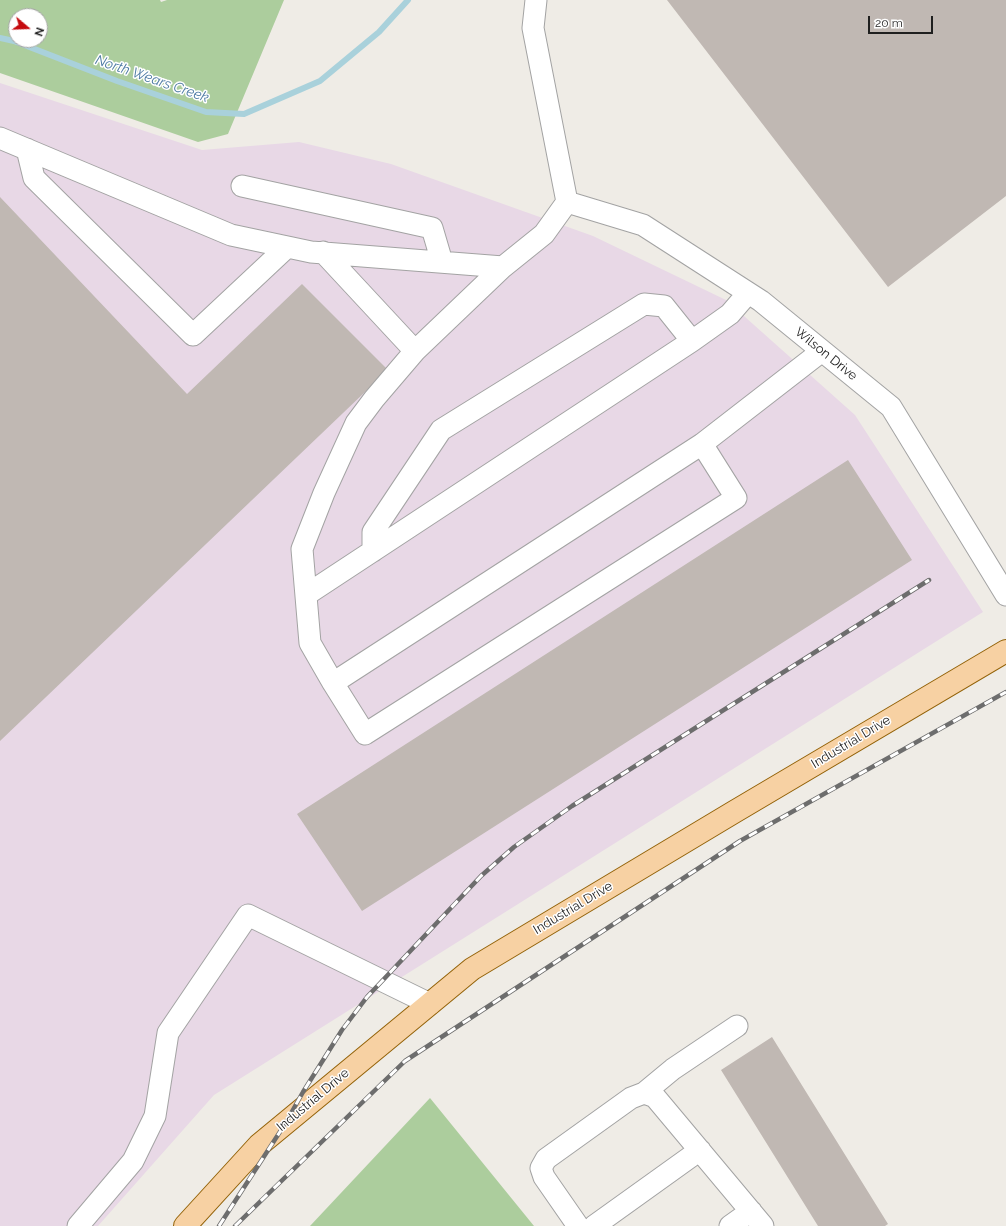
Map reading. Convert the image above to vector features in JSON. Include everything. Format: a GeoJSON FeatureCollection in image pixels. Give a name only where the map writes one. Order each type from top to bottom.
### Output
{"type":"FeatureCollection","features":[{"type":"Feature","properties":{"kind":"main road","name":"Industrial Drive"},"geometry":{"type":"LineString","coordinates":[[185,1226],[259,1145],[472,969],[1006,651]]}},
{"type":"Feature","properties":{"kind":"street"},"geometry":{"type":"LineString","coordinates":[[536,0],[533,28],[567,202],[544,234],[503,267],[415,351],[374,399],[356,423],[324,493],[302,549],[310,644],[365,734],[736,498],[702,444]]}},
{"type":"Feature","properties":{"kind":"street"},"geometry":{"type":"LineString","coordinates":[[0,138],[231,235],[311,252],[503,267]]}},
{"type":"Feature","properties":{"kind":"street"},"geometry":{"type":"LineString","coordinates":[[26,149],[34,178],[193,335],[287,247]]}},
{"type":"Feature","properties":{"kind":"street"},"geometry":{"type":"LineString","coordinates":[[242,186],[432,228],[442,262]]}},
{"type":"Feature","properties":{"kind":"street","name":"Wilson Drive"},"geometry":{"type":"LineString","coordinates":[[567,202],[643,225],[760,301],[891,407],[1006,595]]}},
{"type":"Feature","properties":{"kind":"street"},"geometry":{"type":"LineString","coordinates":[[323,252],[415,351]]}},
{"type":"Feature","properties":{"kind":"street"},"geometry":{"type":"LineString","coordinates":[[306,595],[692,341],[730,314],[748,293]]}},
{"type":"Feature","properties":{"kind":"street"},"geometry":{"type":"LineString","coordinates":[[373,551],[373,532],[441,430],[644,304],[664,306],[692,341]]}},
{"type":"Feature","properties":{"kind":"street"},"geometry":{"type":"LineString","coordinates":[[333,683],[702,444],[822,351]]}},
{"type":"Feature","properties":{"kind":"street"},"geometry":{"type":"LineString","coordinates":[[78,1226],[133,1161],[155,1116],[168,1033],[248,915],[430,1004]]}},
{"type":"Feature","properties":{"kind":"street"},"geometry":{"type":"LineString","coordinates":[[578,1226],[544,1177],[541,1168],[546,1160],[631,1098],[644,1093],[674,1069],[737,1026]]}},
{"type":"Feature","properties":{"kind":"street"},"geometry":{"type":"LineString","coordinates":[[644,1093],[655,1096],[757,1218],[730,1226]]}},
{"type":"Feature","properties":{"kind":"street"},"geometry":{"type":"LineString","coordinates":[[594,1226],[700,1150]]}},
{"type":"Feature","properties":{"kind":"shaded area"},"geometry":{"type":"Polygon","coordinates":[[[0,83],[202,150],[299,142],[391,164],[593,236],[726,300],[855,415],[983,612],[214,1095],[98,1226],[0,1226],[0,83]]]}},
{"type":"Feature","properties":{"kind":"green space"},"geometry":{"type":"Polygon","coordinates":[[[0,0],[160,0],[161,2],[167,0],[284,0],[228,134],[198,142],[0,73],[0,0]]]}},
{"type":"Feature","properties":{"kind":"green space"},"geometry":{"type":"Polygon","coordinates":[[[430,1098],[534,1226],[310,1226],[430,1098]]]}},
{"type":"Feature","properties":{"kind":"building"},"geometry":{"type":"Polygon","coordinates":[[[667,0],[1006,0],[1006,196],[888,287],[667,0]]]}},
{"type":"Feature","properties":{"kind":"building"},"geometry":{"type":"Polygon","coordinates":[[[0,197],[187,394],[302,284],[388,370],[0,741],[0,197]]]}},
{"type":"Feature","properties":{"kind":"building"},"geometry":{"type":"Polygon","coordinates":[[[848,460],[912,560],[362,911],[297,814],[848,460]]]}},
{"type":"Feature","properties":{"kind":"building"},"geometry":{"type":"Polygon","coordinates":[[[772,1037],[888,1224],[885,1226],[818,1226],[721,1070],[772,1037]]]}},
{"type":"Feature","properties":{"kind":"waterway","name":"North Wears Creek"},"geometry":{"type":"LineString","coordinates":[[0,38],[14,41],[117,81],[206,112],[244,114],[320,81],[379,32],[408,0]]}},
{"type":"Feature","properties":{"kind":"railway"},"geometry":{"type":"LineString","coordinates":[[219,1226],[285,1124],[303,1092],[342,1030],[367,997],[481,876],[514,847],[572,806],[929,580]]}},
{"type":"Feature","properties":{"kind":"railway"},"geometry":{"type":"LineString","coordinates":[[235,1226],[405,1061],[740,841],[1006,692]]}}]}
